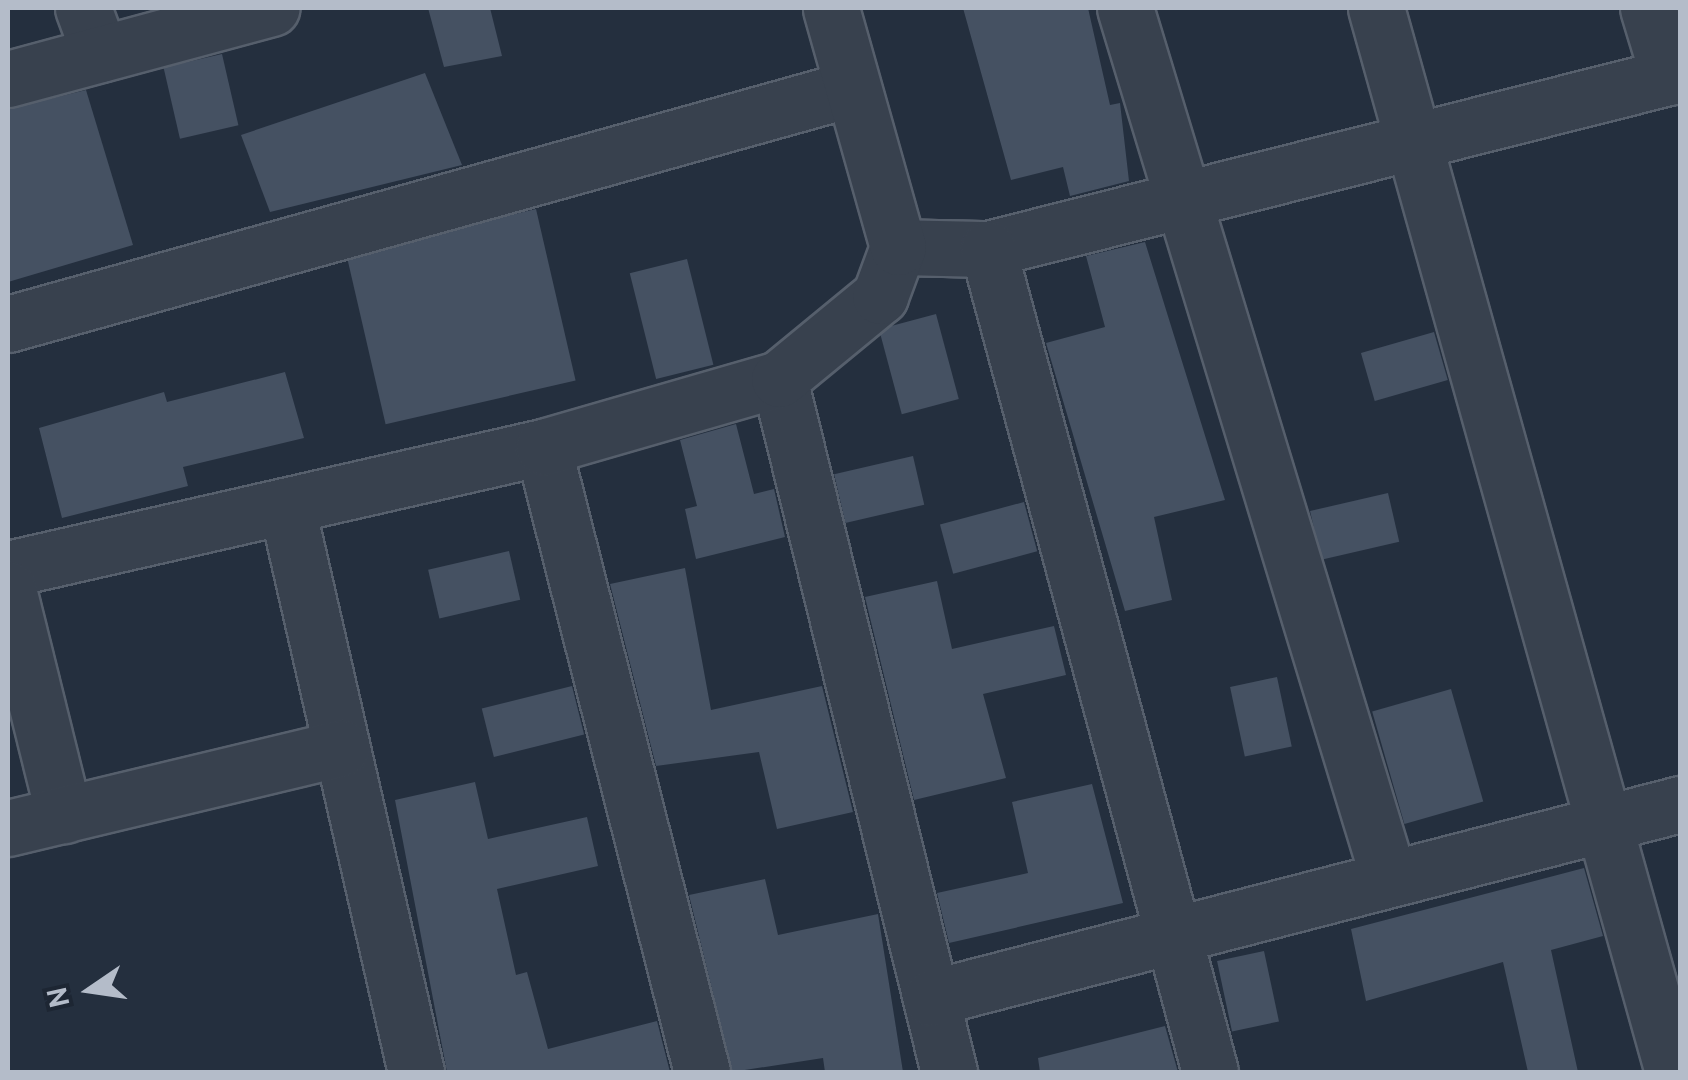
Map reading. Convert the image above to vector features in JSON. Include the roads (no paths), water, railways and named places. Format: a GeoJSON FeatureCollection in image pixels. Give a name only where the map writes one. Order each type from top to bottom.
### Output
{"type":"FeatureCollection","features":[{"type":"Feature","properties":{"kind":"street"},"geometry":{"type":"LineString","coordinates":[[8,79],[91,31],[272,8]]}},
{"type":"Feature","properties":{"kind":"street"},"geometry":{"type":"LineString","coordinates":[[8,569],[543,447],[779,379],[880,296],[898,247],[831,8]]}},
{"type":"Feature","properties":{"kind":"street"},"geometry":{"type":"LineString","coordinates":[[1125,8],[1389,879]]}},
{"type":"Feature","properties":{"kind":"street"},"geometry":{"type":"LineString","coordinates":[[1376,8],[1608,824],[1673,1072]]}},
{"type":"Feature","properties":{"kind":"street"},"geometry":{"type":"LineString","coordinates":[[898,247],[988,249],[1413,138],[1675,76],[1648,8]]}},
{"type":"Feature","properties":{"kind":"street"},"geometry":{"type":"LineString","coordinates":[[8,324],[853,88]]}},
{"type":"Feature","properties":{"kind":"street"},"geometry":{"type":"LineString","coordinates":[[988,249],[1210,1072]]}},
{"type":"Feature","properties":{"kind":"street"},"geometry":{"type":"LineString","coordinates":[[779,379],[949,1072]]}},
{"type":"Feature","properties":{"kind":"street"},"geometry":{"type":"LineString","coordinates":[[543,447],[702,1072]]}},
{"type":"Feature","properties":{"kind":"street"},"geometry":{"type":"LineString","coordinates":[[287,508],[416,1072]]}},
{"type":"Feature","properties":{"kind":"street"},"geometry":{"type":"LineString","coordinates":[[8,589],[64,814]]}},
{"type":"Feature","properties":{"kind":"street"},"geometry":{"type":"LineString","coordinates":[[8,828],[342,748]]}},
{"type":"Feature","properties":{"kind":"street"},"geometry":{"type":"LineString","coordinates":[[931,998],[1680,804]]}}]}
